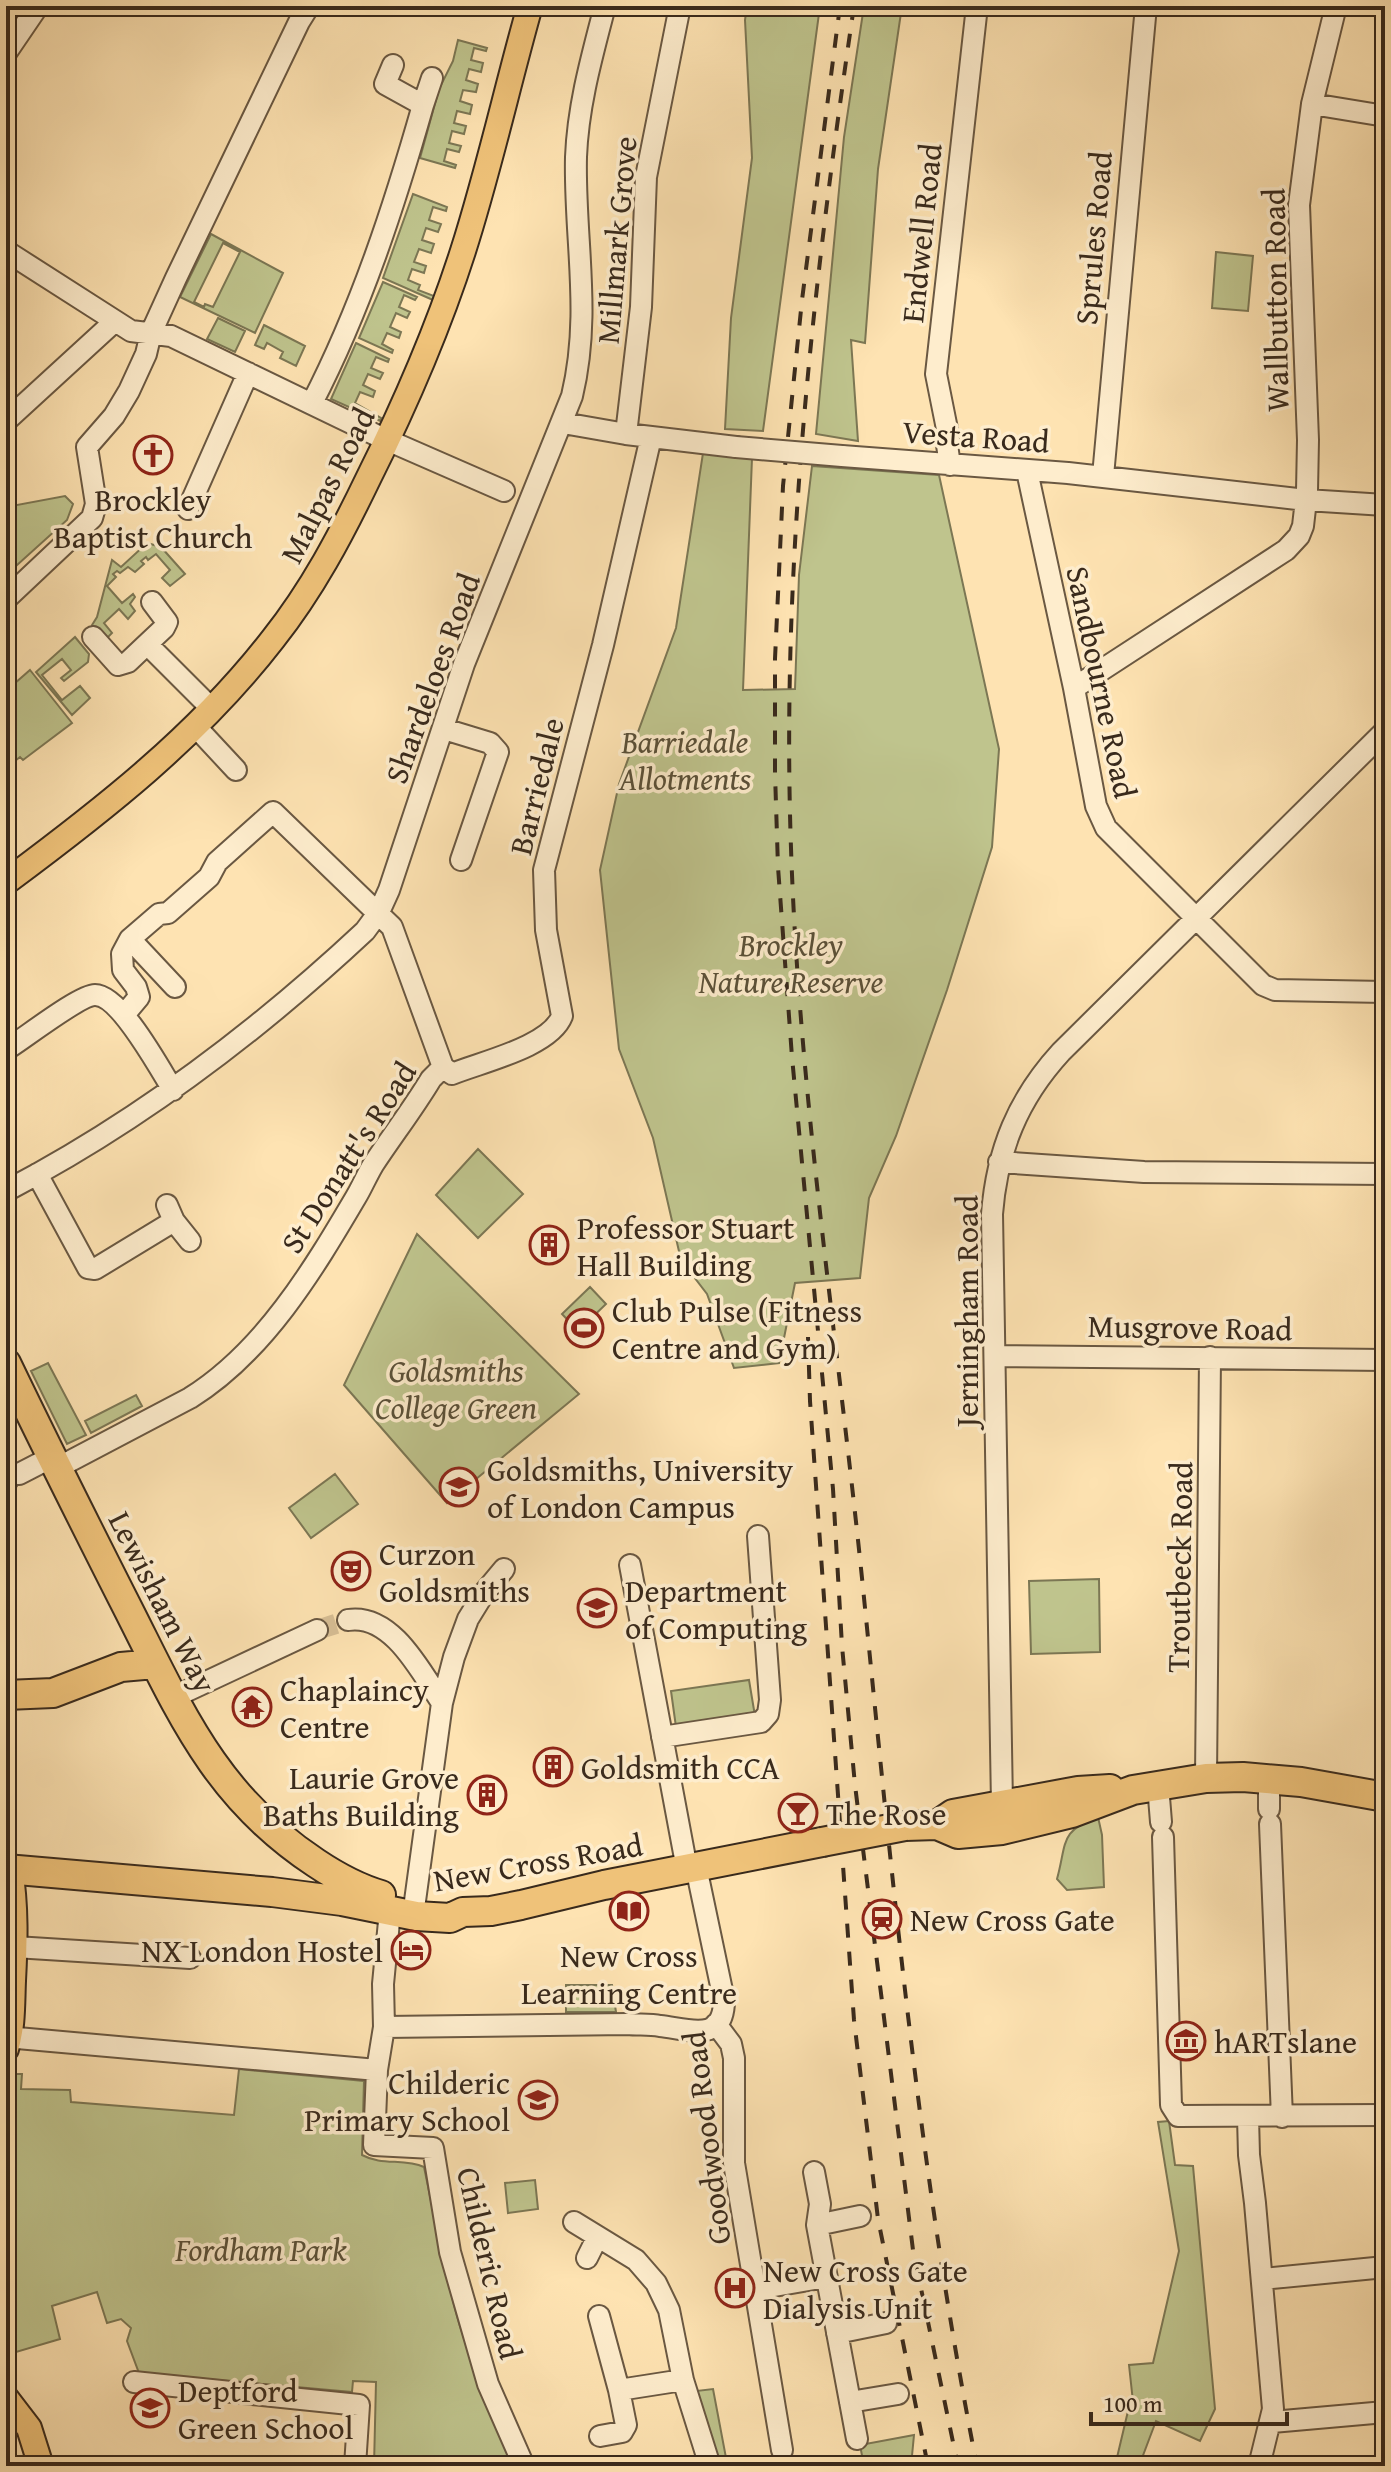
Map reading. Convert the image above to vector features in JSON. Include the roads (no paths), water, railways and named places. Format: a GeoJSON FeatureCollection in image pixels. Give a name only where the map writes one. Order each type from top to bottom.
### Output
{"type":"FeatureCollection","features":[{"type":"Feature","properties":{"kind":"highway","name":"Lewisham Way"},"geometry":{"type":"LineString","coordinates":[[6,1363],[172,1698],[231,1790],[292,1849],[353,1885],[402,1906]]}},
{"type":"Feature","properties":{"kind":"highway"},"geometry":{"type":"LineString","coordinates":[[6,1695],[53,1693],[121,1667],[155,1664]]}},
{"type":"Feature","properties":{"kind":"highway","name":"New Cross Road"},"geometry":{"type":"LineString","coordinates":[[17,1870],[402,1906],[450,1918],[463,1912],[491,1911],[905,1826],[937,1825],[958,1834],[1022,1827],[1146,1788],[1206,1778],[1269,1778],[1385,1797]]}},
{"type":"Feature","properties":{"kind":"highway","name":"New Cross Road"},"geometry":{"type":"LineString","coordinates":[[937,1825],[953,1814],[1097,1788],[1146,1788]]}},
{"type":"Feature","properties":{"kind":"highway"},"geometry":{"type":"LineString","coordinates":[[272,1892],[290,1887],[298,1875],[292,1849]]}},
{"type":"Feature","properties":{"kind":"main road","name":"Malpas Road"},"geometry":{"type":"LineString","coordinates":[[6,882],[116,798],[204,718],[272,641],[308,592],[339,539],[437,326],[463,251],[530,6]]}},
{"type":"Feature","properties":{"kind":"main road"},"geometry":{"type":"LineString","coordinates":[[7,2041],[15,1908],[21,1901],[17,1870]]}},
{"type":"Feature","properties":{"kind":"main road"},"geometry":{"type":"LineString","coordinates":[[6,2398],[29,2428],[41,2466]]}},
{"type":"Feature","properties":{"kind":"street"},"geometry":{"type":"LineString","coordinates":[[6,53],[38,6]]}},
{"type":"Feature","properties":{"kind":"street"},"geometry":{"type":"LineString","coordinates":[[6,599],[92,518],[96,504],[87,447],[114,416],[129,391],[146,354],[151,333],[309,6]]}},
{"type":"Feature","properties":{"kind":"street","name":"Shardeloes Road"},"geometry":{"type":"LineString","coordinates":[[6,1191],[173,1090],[311,981],[365,931],[379,912],[464,664],[563,423],[576,379],[582,291],[576,177],[578,131],[585,82],[605,6]]}},
{"type":"Feature","properties":{"kind":"street","name":"Millmark Grove"},"geometry":{"type":"LineString","coordinates":[[626,434],[641,307],[646,177],[680,6]]}},
{"type":"Feature","properties":{"kind":"street","name":"Endwell Road"},"geometry":{"type":"LineString","coordinates":[[950,465],[949,439],[936,374],[977,6]]}},
{"type":"Feature","properties":{"kind":"street","name":"Sprules Road"},"geometry":{"type":"LineString","coordinates":[[1103,476],[1146,6]]}},
{"type":"Feature","properties":{"kind":"street","name":"Wallbutton Road"},"geometry":{"type":"LineString","coordinates":[[1074,688],[1292,545],[1303,526],[1308,440],[1299,205],[1312,104],[1336,6]]}},
{"type":"Feature","properties":{"kind":"street"},"geometry":{"type":"LineString","coordinates":[[393,65],[385,84],[423,105]]}},
{"type":"Feature","properties":{"kind":"street"},"geometry":{"type":"LineString","coordinates":[[312,403],[335,359],[363,291],[432,78]]}},
{"type":"Feature","properties":{"kind":"street"},"geometry":{"type":"LineString","coordinates":[[1312,104],[1385,116]]}},
{"type":"Feature","properties":{"kind":"street"},"geometry":{"type":"LineString","coordinates":[[6,251],[131,331],[171,336],[387,440],[504,491]]}},
{"type":"Feature","properties":{"kind":"street"},"geometry":{"type":"LineString","coordinates":[[6,421],[114,322]]}},
{"type":"Feature","properties":{"kind":"street"},"geometry":{"type":"LineString","coordinates":[[188,509],[248,373]]}},
{"type":"Feature","properties":{"kind":"street","name":"Vesta Road"},"geometry":{"type":"LineString","coordinates":[[563,423],[736,447],[1103,476],[1306,500],[1385,505]]}},
{"type":"Feature","properties":{"kind":"street","name":"Barriedale"},"geometry":{"type":"LineString","coordinates":[[443,1067],[452,1074],[516,1050],[553,1029],[562,1016],[546,930],[544,870],[603,645],[651,437]]}},
{"type":"Feature","properties":{"kind":"street","name":"Sandbourne Road"},"geometry":{"type":"LineString","coordinates":[[1027,471],[1096,806],[1106,828],[1263,985],[1275,990],[1385,992]]}},
{"type":"Feature","properties":{"kind":"street"},"geometry":{"type":"LineString","coordinates":[[93,637],[118,665],[128,662],[167,622],[152,602]]}},
{"type":"Feature","properties":{"kind":"street"},"geometry":{"type":"LineString","coordinates":[[147,644],[204,718],[236,770]]}},
{"type":"Feature","properties":{"kind":"street"},"geometry":{"type":"LineString","coordinates":[[444,729],[490,743],[498,752],[461,860]]}},
{"type":"Feature","properties":{"kind":"street","name":"Jerningham Road"},"geometry":{"type":"LineString","coordinates":[[1002,1805],[992,1214],[999,1162],[1014,1118],[1040,1075],[1092,1019],[1385,731]]}},
{"type":"Feature","properties":{"kind":"street","name":"St Donatt's Road"},"geometry":{"type":"LineString","coordinates":[[11,1479],[54,1463],[190,1398],[208,1387],[239,1359],[272,1324],[305,1278],[372,1167],[431,1079],[443,1067],[392,927],[273,812],[217,862],[209,877],[168,913],[159,914],[130,939]]}},
{"type":"Feature","properties":{"kind":"street"},"geometry":{"type":"LineString","coordinates":[[124,1015],[139,997],[136,987],[123,970],[122,954],[130,939],[175,987]]}},
{"type":"Feature","properties":{"kind":"street"},"geometry":{"type":"LineString","coordinates":[[10,1047],[81,1000],[96,995],[112,1001],[124,1015],[173,1090]]}},
{"type":"Feature","properties":{"kind":"street"},"geometry":{"type":"LineString","coordinates":[[999,1162],[1144,1172],[1385,1174]]}},
{"type":"Feature","properties":{"kind":"street"},"geometry":{"type":"LineString","coordinates":[[37,1174],[88,1268],[95,1269],[171,1213],[190,1241]]}},
{"type":"Feature","properties":{"kind":"street","name":"Musgrove Road"},"geometry":{"type":"LineString","coordinates":[[995,1356],[1385,1360]]}},
{"type":"Feature","properties":{"kind":"street","name":"Troutbeck Road"},"geometry":{"type":"LineString","coordinates":[[1206,1778],[1210,1357]]}},
{"type":"Feature","properties":{"kind":"street"},"geometry":{"type":"LineString","coordinates":[[662,1737],[761,1722],[768,1714],[770,1700],[758,1536]]}},
{"type":"Feature","properties":{"kind":"street","name":"Goodwood Road"},"geometry":{"type":"LineString","coordinates":[[630,1565],[662,1737],[724,2000],[722,2016],[716,2024],[731,2044],[734,2058],[734,2163],[782,2450]]}},
{"type":"Feature","properties":{"kind":"street","name":"Childeric Road"},"geometry":{"type":"LineString","coordinates":[[504,1569],[468,1619],[442,1703],[402,1906],[383,1984],[384,2027],[377,2070],[374,2145],[433,2148],[450,2252],[488,2384],[524,2466]]}},
{"type":"Feature","properties":{"kind":"street"},"geometry":{"type":"LineString","coordinates":[[348,1620],[364,1619],[385,1628],[416,1664],[442,1703]]}},
{"type":"Feature","properties":{"kind":"street"},"geometry":{"type":"LineString","coordinates":[[172,1698],[317,1630]]}},
{"type":"Feature","properties":{"kind":"street"},"geometry":{"type":"LineString","coordinates":[[1269,1778],[1282,2117]]}},
{"type":"Feature","properties":{"kind":"street"},"geometry":{"type":"LineString","coordinates":[[1146,1788],[1162,1829],[1171,2105],[1178,2116],[1385,2115]]}},
{"type":"Feature","properties":{"kind":"street"},"geometry":{"type":"LineString","coordinates":[[12,1942],[190,1958]]}},
{"type":"Feature","properties":{"kind":"street"},"geometry":{"type":"LineString","coordinates":[[384,2027],[628,2024],[660,2025],[697,2032],[708,2030],[716,2024]]}},
{"type":"Feature","properties":{"kind":"street"},"geometry":{"type":"LineString","coordinates":[[7,2041],[377,2070]]}},
{"type":"Feature","properties":{"kind":"street"},"geometry":{"type":"LineString","coordinates":[[1248,2117],[1273,2409],[1259,2466]]}},
{"type":"Feature","properties":{"kind":"street"},"geometry":{"type":"LineString","coordinates":[[814,2172],[820,2204],[817,2225],[857,2439]]}},
{"type":"Feature","properties":{"kind":"street"},"geometry":{"type":"LineString","coordinates":[[817,2225],[860,2216]]}},
{"type":"Feature","properties":{"kind":"street"},"geometry":{"type":"LineString","coordinates":[[574,2222],[636,2260],[656,2283],[669,2310],[683,2380],[710,2466]]}},
{"type":"Feature","properties":{"kind":"street"},"geometry":{"type":"LineString","coordinates":[[587,2258],[597,2238]]}},
{"type":"Feature","properties":{"kind":"street"},"geometry":{"type":"LineString","coordinates":[[1263,2279],[1385,2267]]}},
{"type":"Feature","properties":{"kind":"street"},"geometry":{"type":"LineString","coordinates":[[757,2289],[826,2277]]}},
{"type":"Feature","properties":{"kind":"street"},"geometry":{"type":"LineString","coordinates":[[599,2316],[626,2425],[622,2432],[600,2436]]}},
{"type":"Feature","properties":{"kind":"street"},"geometry":{"type":"LineString","coordinates":[[837,2333],[886,2323]]}},
{"type":"Feature","properties":{"kind":"street"},"geometry":{"type":"LineString","coordinates":[[619,2390],[683,2380]]}},
{"type":"Feature","properties":{"kind":"street"},"geometry":{"type":"LineString","coordinates":[[134,2382],[359,2405],[355,2466]]}},
{"type":"Feature","properties":{"kind":"street"},"geometry":{"type":"LineString","coordinates":[[850,2402],[898,2394]]}},
{"type":"Feature","properties":{"kind":"street"},"geometry":{"type":"LineString","coordinates":[[1272,2422],[1385,2412]]}},
{"type":"Feature","properties":{"kind":"tunnel"},"geometry":{"type":"LineString","coordinates":[[317,1630],[348,1620]]}},
{"type":"Feature","properties":{"kind":"railway"},"geometry":{"type":"LineString","coordinates":[[840,6],[802,300],[783,486],[775,659],[778,867],[792,1057],[833,1489],[842,1646],[855,1785],[913,2250],[958,2466]]}},
{"type":"Feature","properties":{"kind":"railway"},"geometry":{"type":"LineString","coordinates":[[854,6],[813,320],[796,531],[789,742],[795,939],[810,1122],[909,2024],[939,2246],[977,2466]]}},
{"type":"Feature","properties":{"kind":"railway"},"geometry":{"type":"LineString","coordinates":[[808,1337],[854,2020],[878,2219],[928,2466]]}},
{"type":"Feature","properties":{"kind":"place","name":"Brockley Baptist Church"},"geometry":{"type":"Point","coordinates":[153,455]}},
{"type":"Feature","properties":{"kind":"place","name":"Professor Stuart Hall Building"},"geometry":{"type":"Point","coordinates":[549,1245]}},
{"type":"Feature","properties":{"kind":"place","name":"Club Pulse (Fitness Centre and Gym)"},"geometry":{"type":"Point","coordinates":[584,1328]}},
{"type":"Feature","properties":{"kind":"place","name":"Goldsmiths, University of London Campus"},"geometry":{"type":"Point","coordinates":[459,1487]}},
{"type":"Feature","properties":{"kind":"place","name":"Curzon Goldsmiths"},"geometry":{"type":"Point","coordinates":[351,1571]}},
{"type":"Feature","properties":{"kind":"place","name":"Department of Computing"},"geometry":{"type":"Point","coordinates":[597,1608]}},
{"type":"Feature","properties":{"kind":"place","name":"Chaplaincy Centre"},"geometry":{"type":"Point","coordinates":[252,1707]}},
{"type":"Feature","properties":{"kind":"place","name":"Goldsmith CCA"},"geometry":{"type":"Point","coordinates":[553,1767]}},
{"type":"Feature","properties":{"kind":"place","name":"Laurie Grove Baths Building"},"geometry":{"type":"Point","coordinates":[487,1795]}},
{"type":"Feature","properties":{"kind":"place","name":"The Rose"},"geometry":{"type":"Point","coordinates":[798,1813]}},
{"type":"Feature","properties":{"kind":"place","name":"New Cross Learning Centre"},"geometry":{"type":"Point","coordinates":[629,1911]}},
{"type":"Feature","properties":{"kind":"place","name":"New Cross Gate"},"geometry":{"type":"Point","coordinates":[882,1919]}},
{"type":"Feature","properties":{"kind":"place","name":"NX London Hostel"},"geometry":{"type":"Point","coordinates":[411,1950]}},
{"type":"Feature","properties":{"kind":"place","name":"hARTslane"},"geometry":{"type":"Point","coordinates":[1186,2041]}},
{"type":"Feature","properties":{"kind":"place","name":"Childeric Primary School"},"geometry":{"type":"Point","coordinates":[538,2100]}},
{"type":"Feature","properties":{"kind":"place","name":"New Cross Gate Dialysis Unit"},"geometry":{"type":"Point","coordinates":[735,2288]}},
{"type":"Feature","properties":{"kind":"place","name":"Deptford Green School"},"geometry":{"type":"Point","coordinates":[150,2408]}},
{"type":"Feature","properties":{"kind":"park label","name":"Barriedale Allotments"},"geometry":{"type":"Point","coordinates":[685,760]}},
{"type":"Feature","properties":{"kind":"park label","name":"Brockley Nature Reserve"},"geometry":{"type":"Point","coordinates":[791,962]}},
{"type":"Feature","properties":{"kind":"park label","name":"Goldsmiths College Green"},"geometry":{"type":"Point","coordinates":[456,1388]}},
{"type":"Feature","properties":{"kind":"park label","name":"Fordham Park"},"geometry":{"type":"Point","coordinates":[261,2249]}}]}
